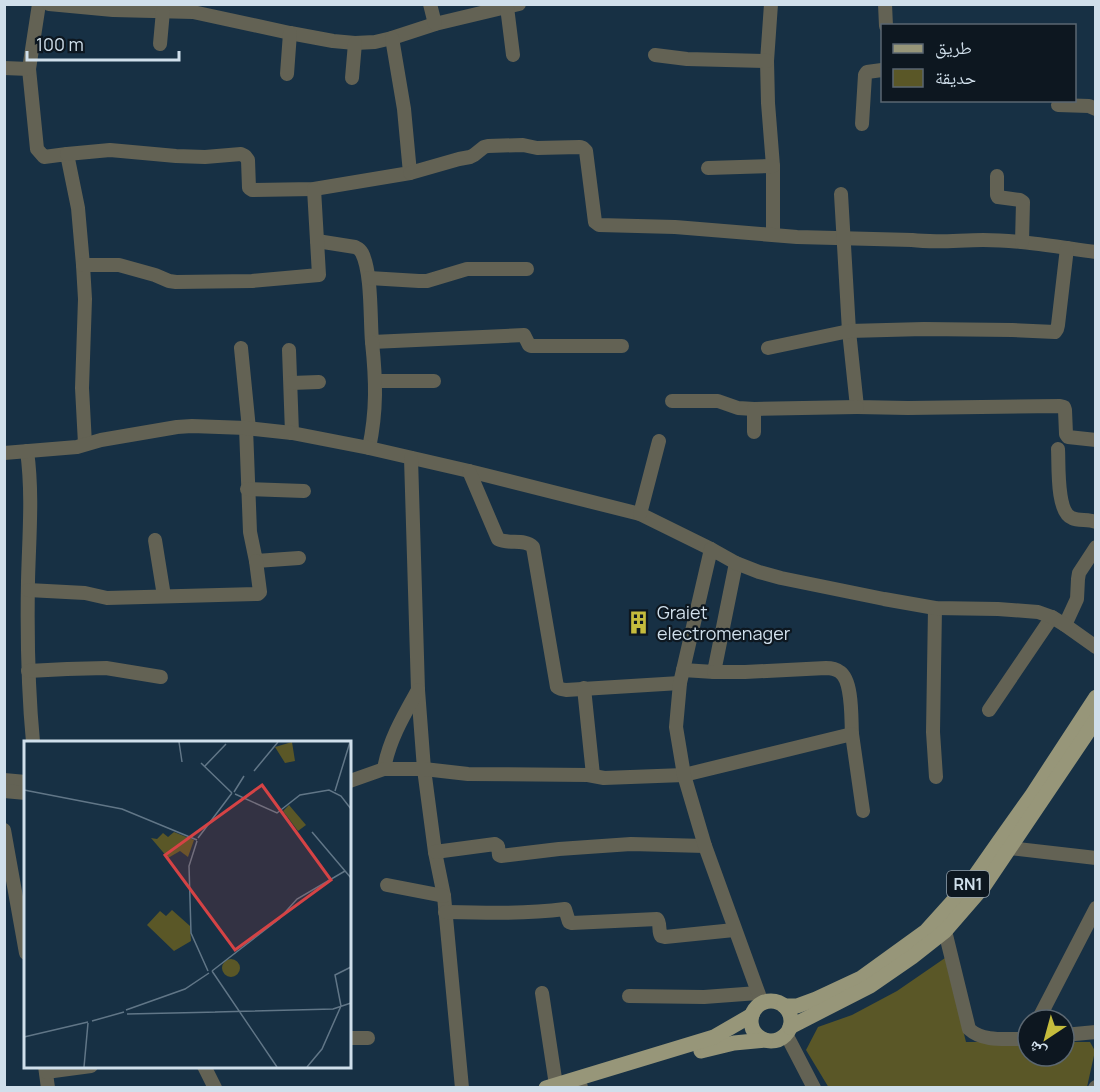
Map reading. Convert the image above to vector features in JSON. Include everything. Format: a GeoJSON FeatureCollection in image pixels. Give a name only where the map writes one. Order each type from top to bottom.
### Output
{"type":"FeatureCollection","features":[{"type":"Feature","properties":{"kind":"main road","name":"RN1"},"geometry":{"type":"LineString","coordinates":[[758,1004],[774,1002],[784,1006],[797,1006],[816,999],[861,978],[926,931],[972,879],[1032,795],[1095,697]]}},
{"type":"Feature","properties":{"kind":"main road","name":"RN1"},"geometry":{"type":"LineString","coordinates":[[581,1087],[674,1057],[734,1043],[776,1040],[788,1030],[870,986],[912,957],[945,931],[984,886],[1095,720]]}},
{"type":"Feature","properties":{"kind":"main road"},"geometry":{"type":"LineString","coordinates":[[758,1004],[752,1027],[755,1033],[765,1040]]}},
{"type":"Feature","properties":{"kind":"main road"},"geometry":{"type":"LineString","coordinates":[[551,1086],[714,1037],[758,1004]]}},
{"type":"Feature","properties":{"kind":"main road"},"geometry":{"type":"LineString","coordinates":[[784,1006],[790,1016],[788,1030]]}},
{"type":"Feature","properties":{"kind":"street"},"geometry":{"type":"LineString","coordinates":[[39,4],[29,69],[37,149],[47,157],[110,150],[176,156],[241,154],[248,160],[250,190],[314,189],[410,173],[470,157],[488,146],[580,147],[586,151],[595,222],[599,225],[675,227],[797,237],[928,242],[983,240],[1022,242],[1095,252]]}},
{"type":"Feature","properties":{"kind":"street"},"geometry":{"type":"LineString","coordinates":[[50,4],[193,12],[290,33],[355,43],[392,38],[435,24],[513,5],[513,56]]}},
{"type":"Feature","properties":{"kind":"street"},"geometry":{"type":"LineString","coordinates":[[430,4],[435,24]]}},
{"type":"Feature","properties":{"kind":"street"},"geometry":{"type":"LineString","coordinates":[[771,4],[766,61],[773,166],[773,234]]}},
{"type":"Feature","properties":{"kind":"street"},"geometry":{"type":"LineString","coordinates":[[885,4],[886,24]]}},
{"type":"Feature","properties":{"kind":"street"},"geometry":{"type":"LineString","coordinates":[[160,44],[163,11]]}},
{"type":"Feature","properties":{"kind":"street"},"geometry":{"type":"LineString","coordinates":[[287,74],[290,33]]}},
{"type":"Feature","properties":{"kind":"street"},"geometry":{"type":"LineString","coordinates":[[392,38],[404,109],[410,173]]}},
{"type":"Feature","properties":{"kind":"street"},"geometry":{"type":"LineString","coordinates":[[352,78],[355,43]]}},
{"type":"Feature","properties":{"kind":"street"},"geometry":{"type":"LineString","coordinates":[[655,55],[766,61]]}},
{"type":"Feature","properties":{"kind":"street"},"geometry":{"type":"LineString","coordinates":[[4,68],[29,69]]}},
{"type":"Feature","properties":{"kind":"street"},"geometry":{"type":"LineString","coordinates":[[862,123],[865,75],[867,72],[881,70]]}},
{"type":"Feature","properties":{"kind":"street"},"geometry":{"type":"LineString","coordinates":[[1058,105],[1089,106],[1095,109]]}},
{"type":"Feature","properties":{"kind":"street"},"geometry":{"type":"LineString","coordinates":[[67,154],[78,208],[83,265],[85,299],[82,388],[85,444]]}},
{"type":"Feature","properties":{"kind":"street"},"geometry":{"type":"LineString","coordinates":[[708,168],[773,166]]}},
{"type":"Feature","properties":{"kind":"street"},"geometry":{"type":"LineString","coordinates":[[997,176],[998,197],[1022,200],[1022,242]]}},
{"type":"Feature","properties":{"kind":"street"},"geometry":{"type":"LineString","coordinates":[[83,265],[119,265],[176,282],[252,281],[319,274],[314,189]]}},
{"type":"Feature","properties":{"kind":"street"},"geometry":{"type":"LineString","coordinates":[[842,194],[849,331],[857,407]]}},
{"type":"Feature","properties":{"kind":"street"},"geometry":{"type":"LineString","coordinates":[[317,241],[359,249],[369,278],[376,381],[374,424],[369,448]]}},
{"type":"Feature","properties":{"kind":"street"},"geometry":{"type":"LineString","coordinates":[[768,348],[849,331],[946,329],[1054,332],[1058,325],[1067,249]]}},
{"type":"Feature","properties":{"kind":"street"},"geometry":{"type":"LineString","coordinates":[[369,278],[427,281],[467,269],[527,269]]}},
{"type":"Feature","properties":{"kind":"street"},"geometry":{"type":"LineString","coordinates":[[372,342],[524,335],[531,346],[622,346]]}},
{"type":"Feature","properties":{"kind":"street"},"geometry":{"type":"LineString","coordinates":[[28,590],[85,593],[107,598],[259,594],[256,561],[249,532],[247,429],[241,348]]}},
{"type":"Feature","properties":{"kind":"street"},"geometry":{"type":"LineString","coordinates":[[289,350],[291,433]]}},
{"type":"Feature","properties":{"kind":"street"},"geometry":{"type":"LineString","coordinates":[[376,381],[434,381]]}},
{"type":"Feature","properties":{"kind":"street"},"geometry":{"type":"LineString","coordinates":[[291,383],[319,382]]}},
{"type":"Feature","properties":{"kind":"street"},"geometry":{"type":"LineString","coordinates":[[672,401],[718,401],[738,408],[753,409],[1060,406],[1065,410],[1068,437],[1095,440]]}},
{"type":"Feature","properties":{"kind":"street"},"geometry":{"type":"LineString","coordinates":[[753,409],[753,432]]}},
{"type":"Feature","properties":{"kind":"street"},"geometry":{"type":"LineString","coordinates":[[4,453],[77,447],[101,440],[177,427],[291,433],[469,471],[640,514],[736,563],[781,578],[935,608],[1030,610],[1052,617],[1095,647]]}},
{"type":"Feature","properties":{"kind":"street"},"geometry":{"type":"LineString","coordinates":[[640,514],[659,441]]}},
{"type":"Feature","properties":{"kind":"street"},"geometry":{"type":"LineString","coordinates":[[1058,449],[1061,501],[1064,511],[1072,519],[1095,522]]}},
{"type":"Feature","properties":{"kind":"street"},"geometry":{"type":"LineString","coordinates":[[27,451],[30,511],[28,671],[33,741]]}},
{"type":"Feature","properties":{"kind":"street"},"geometry":{"type":"LineString","coordinates":[[411,458],[418,690],[424,770],[435,852],[444,896],[462,1088]]}},
{"type":"Feature","properties":{"kind":"street"},"geometry":{"type":"LineString","coordinates":[[469,471],[498,539],[502,542],[528,543],[533,547],[557,687],[566,690],[714,672],[833,668],[846,678],[849,689],[852,734],[863,811]]}},
{"type":"Feature","properties":{"kind":"street"},"geometry":{"type":"LineString","coordinates":[[247,489],[304,491]]}},
{"type":"Feature","properties":{"kind":"street"},"geometry":{"type":"LineString","coordinates":[[155,540],[164,596]]}},
{"type":"Feature","properties":{"kind":"street"},"geometry":{"type":"LineString","coordinates":[[1065,626],[1077,599],[1079,573],[1095,547]]}},
{"type":"Feature","properties":{"kind":"street"},"geometry":{"type":"LineString","coordinates":[[629,996],[704,997],[758,1004],[705,846],[684,775],[676,727],[682,677],[711,549]]}},
{"type":"Feature","properties":{"kind":"street"},"geometry":{"type":"LineString","coordinates":[[256,561],[299,558]]}},
{"type":"Feature","properties":{"kind":"street"},"geometry":{"type":"LineString","coordinates":[[714,672],[736,563]]}},
{"type":"Feature","properties":{"kind":"street"},"geometry":{"type":"LineString","coordinates":[[935,608],[933,732],[936,777]]}},
{"type":"Feature","properties":{"kind":"street"},"geometry":{"type":"LineString","coordinates":[[989,710],[1052,617]]}},
{"type":"Feature","properties":{"kind":"street"},"geometry":{"type":"LineString","coordinates":[[28,671],[106,668],[161,677]]}},
{"type":"Feature","properties":{"kind":"street"},"geometry":{"type":"LineString","coordinates":[[584,688],[593,776]]}},
{"type":"Feature","properties":{"kind":"street"},"geometry":{"type":"LineString","coordinates":[[384,769],[388,751],[418,690]]}},
{"type":"Feature","properties":{"kind":"street"},"geometry":{"type":"LineString","coordinates":[[351,780],[384,769],[604,778],[684,775],[852,734]]}},
{"type":"Feature","properties":{"kind":"street"},"geometry":{"type":"LineString","coordinates":[[4,780],[24,782]]}},
{"type":"Feature","properties":{"kind":"street"},"geometry":{"type":"LineString","coordinates":[[4,791],[24,793]]}},
{"type":"Feature","properties":{"kind":"street"},"geometry":{"type":"LineString","coordinates":[[4,830],[24,941]]}},
{"type":"Feature","properties":{"kind":"street"},"geometry":{"type":"LineString","coordinates":[[435,852],[495,844],[501,856],[631,844],[705,846]]}},
{"type":"Feature","properties":{"kind":"street"},"geometry":{"type":"LineString","coordinates":[[1010,848],[1095,858]]}},
{"type":"Feature","properties":{"kind":"street"},"geometry":{"type":"LineString","coordinates":[[387,885],[444,896]]}},
{"type":"Feature","properties":{"kind":"street"},"geometry":{"type":"LineString","coordinates":[[1044,1008],[1095,908]]}},
{"type":"Feature","properties":{"kind":"street"},"geometry":{"type":"LineString","coordinates":[[445,912],[501,914],[565,909],[569,922],[572,923],[657,920],[662,937],[734,930]]}},
{"type":"Feature","properties":{"kind":"street"},"geometry":{"type":"LineString","coordinates":[[945,931],[969,1029],[975,1035],[985,1038],[1016,1039]]}},
{"type":"Feature","properties":{"kind":"street"},"geometry":{"type":"LineString","coordinates":[[542,993],[551,1086]]}},
{"type":"Feature","properties":{"kind":"street"},"geometry":{"type":"LineString","coordinates":[[788,1030],[814,1088]]}},
{"type":"Feature","properties":{"kind":"street"},"geometry":{"type":"LineString","coordinates":[[1076,1034],[1095,1032]]}},
{"type":"Feature","properties":{"kind":"street"},"geometry":{"type":"LineString","coordinates":[[351,1038],[368,1038]]}},
{"type":"Feature","properties":{"kind":"street"},"geometry":{"type":"LineString","coordinates":[[48,1088],[45,1069],[60,1068]]}},
{"type":"Feature","properties":{"kind":"street"},"geometry":{"type":"LineString","coordinates":[[205,1068],[216,1088]]}},
{"type":"Feature","properties":{"kind":"green space"},"geometry":{"type":"Polygon","coordinates":[[[945,958],[966,1042],[1016,1042],[1016,1068],[1076,1068],[1076,1042],[1090,1042],[1095,1051],[1087,1087],[829,1088],[806,1050],[818,1027],[852,1015],[897,991],[945,958]]]}},
{"type":"Feature","properties":{"kind":"place","name":"Graiet electromenager"},"geometry":{"type":"Point","coordinates":[639,623]}}]}
